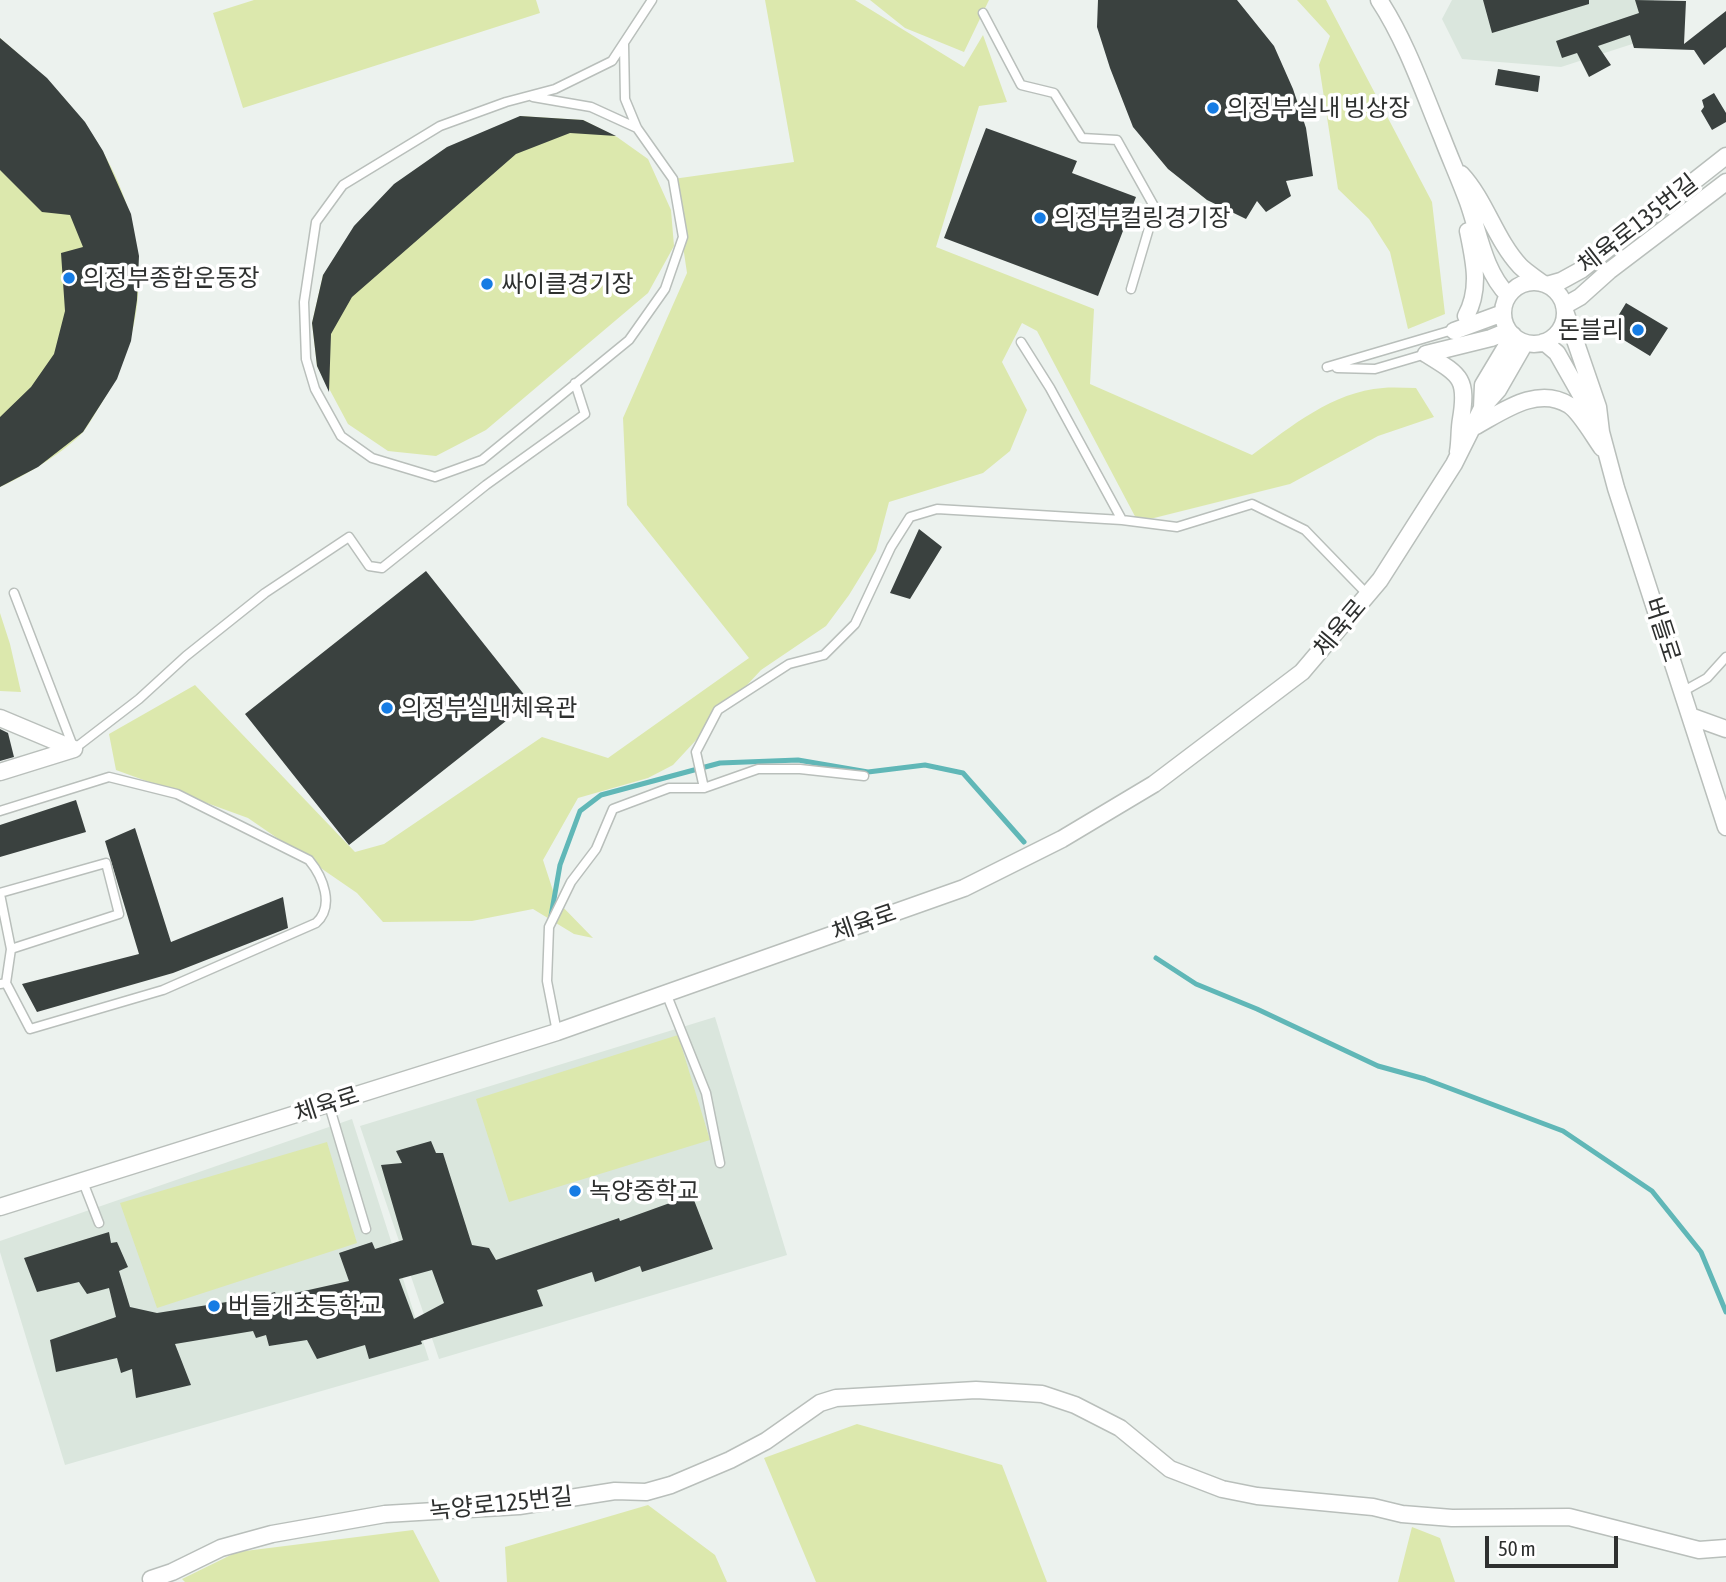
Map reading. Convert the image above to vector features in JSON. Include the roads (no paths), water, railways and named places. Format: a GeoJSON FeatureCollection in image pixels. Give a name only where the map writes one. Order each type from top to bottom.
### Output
{"type":"FeatureCollection","features":[{"type":"Feature","properties":{"kind":"street"},"geometry":{"type":"LineString","coordinates":[[1379,0],[1390,17],[1422,87],[1468,200],[1489,265],[1508,295]]}},
{"type":"Feature","properties":{"kind":"street","name":"체육로135번길"},"geometry":{"type":"LineString","coordinates":[[1544,284],[1561,281],[1581,270],[1726,156]]}},
{"type":"Feature","properties":{"kind":"street"},"geometry":{"type":"LineString","coordinates":[[1453,164],[1475,189],[1509,251],[1521,267],[1558,293],[1598,407],[1601,432]]}},
{"type":"Feature","properties":{"kind":"street"},"geometry":{"type":"LineString","coordinates":[[1453,164],[1475,266],[1475,296],[1466,316]]}},
{"type":"Feature","properties":{"kind":"street","name":"체육로135번길"},"geometry":{"type":"LineString","coordinates":[[1564,308],[1726,182]]}},
{"type":"Feature","properties":{"kind":"street"},"geometry":{"type":"LineString","coordinates":[[1516,336],[1503,313],[1508,295],[1523,284],[1544,284]]}},
{"type":"Feature","properties":{"kind":"street"},"geometry":{"type":"LineString","coordinates":[[1544,342],[1559,330],[1564,308]]}},
{"type":"Feature","properties":{"kind":"street"},"geometry":{"type":"LineString","coordinates":[[1454,331],[1503,313]]}},
{"type":"Feature","properties":{"kind":"street"},"geometry":{"type":"LineString","coordinates":[[1426,354],[1491,338],[1516,336],[1544,342],[1557,353],[1601,432]]}},
{"type":"Feature","properties":{"kind":"street","name":"체육로"},"geometry":{"type":"LineString","coordinates":[[0,1207],[557,1032],[964,888],[1062,839],[1154,784],[1303,672],[1383,576],[1454,464],[1482,408],[1498,390],[1516,336]]}},
{"type":"Feature","properties":{"kind":"street"},"geometry":{"type":"LineString","coordinates":[[1426,354],[1451,369],[1460,379],[1465,394],[1454,464]]}},
{"type":"Feature","properties":{"kind":"street"},"geometry":{"type":"LineString","coordinates":[[1474,428],[1522,401],[1548,397],[1571,406],[1607,455]]}},
{"type":"Feature","properties":{"kind":"street","name":"버들로"},"geometry":{"type":"LineString","coordinates":[[1601,432],[1726,827]]}},
{"type":"Feature","properties":{"kind":"street"},"geometry":{"type":"LineString","coordinates":[[1690,716],[1726,729]]}},
{"type":"Feature","properties":{"kind":"street"},"geometry":{"type":"LineString","coordinates":[[0,718],[74,748]]}},
{"type":"Feature","properties":{"kind":"street"},"geometry":{"type":"LineString","coordinates":[[0,772],[74,748]]}},
{"type":"Feature","properties":{"kind":"street","name":"녹양로125번길"},"geometry":{"type":"LineString","coordinates":[[153,1580],[220,1548],[272,1534],[385,1514],[519,1506],[615,1491],[646,1492],[730,1461],[766,1441],[820,1403],[836,1398],[976,1390],[1042,1394],[1075,1405],[1120,1428],[1170,1469],[1222,1489],[1257,1496],[1373,1507],[1402,1514],[1469,1520],[1569,1517],[1699,1550],[1726,1548]]}},
{"type":"Feature","properties":{"kind":"lane"},"geometry":{"type":"LineString","coordinates":[[624,44],[625,99],[637,128],[673,179],[682,237],[665,289],[629,340],[482,460],[435,477],[372,458],[341,436],[315,389],[306,359],[304,302],[316,222],[343,185],[440,126],[555,89],[612,61],[652,0]]}},
{"type":"Feature","properties":{"kind":"lane"},"geometry":{"type":"LineString","coordinates":[[982,13],[1021,85],[1054,93],[1082,138],[1117,140],[1155,208],[1132,289]]}},
{"type":"Feature","properties":{"kind":"lane"},"geometry":{"type":"LineString","coordinates":[[526,97],[591,107],[637,128]]}},
{"type":"Feature","properties":{"kind":"lane"},"geometry":{"type":"LineString","coordinates":[[1426,354],[1375,369],[1327,367],[1454,331],[1466,316]]}},
{"type":"Feature","properties":{"kind":"lane"},"geometry":{"type":"LineString","coordinates":[[1021,342],[1050,388],[1122,520]]}},
{"type":"Feature","properties":{"kind":"lane"},"geometry":{"type":"LineString","coordinates":[[13,593],[74,748],[139,699],[186,656],[265,593],[349,537],[369,566],[382,568],[486,485],[585,414],[575,383]]}},
{"type":"Feature","properties":{"kind":"lane"},"geometry":{"type":"LineString","coordinates":[[704,784],[696,752],[718,710],[789,664],[824,655],[855,624],[891,547],[910,517],[937,509],[1122,520],[1177,527],[1252,504],[1305,530],[1368,595]]}},
{"type":"Feature","properties":{"kind":"lane"},"geometry":{"type":"LineString","coordinates":[[1682,692],[1707,678],[1726,657]]}},
{"type":"Feature","properties":{"kind":"lane"},"geometry":{"type":"LineString","coordinates":[[557,1032],[547,981],[549,927],[571,882],[596,849],[613,809],[669,789],[704,784],[758,769],[800,769],[864,776]]}},
{"type":"Feature","properties":{"kind":"lane"},"geometry":{"type":"LineString","coordinates":[[0,811],[109,777],[177,794],[309,860],[319,873],[327,902],[324,916],[316,923],[175,984],[30,1029],[3,984],[11,948],[0,894],[106,863],[119,915],[11,948]]}},
{"type":"Feature","properties":{"kind":"lane"},"geometry":{"type":"LineString","coordinates":[[666,993],[706,1093],[720,1163]]}},
{"type":"Feature","properties":{"kind":"lane"},"geometry":{"type":"LineString","coordinates":[[329,1105],[366,1229]]}},
{"type":"Feature","properties":{"kind":"lane"},"geometry":{"type":"LineString","coordinates":[[83,1182],[99,1223]]}},
{"type":"Feature","properties":{"kind":"waterway"},"geometry":{"type":"LineString","coordinates":[[551,916],[560,865],[580,811],[601,795],[720,763],[798,760],[868,772],[925,765],[963,773],[1024,842]]}},
{"type":"Feature","properties":{"kind":"waterway"},"geometry":{"type":"LineString","coordinates":[[1156,958],[1196,984],[1257,1009],[1378,1066],[1425,1079],[1563,1131],[1652,1191],[1701,1252],[1726,1312]]}},
{"type":"Feature","properties":{"kind":"place","name":"의정부 실내 빙상장"},"geometry":{"type":"Point","coordinates":[1213,108]}},
{"type":"Feature","properties":{"kind":"place","name":"의정부컬링경기장"},"geometry":{"type":"Point","coordinates":[1040,218]}},
{"type":"Feature","properties":{"kind":"place","name":"의정부종합운동장"},"geometry":{"type":"Point","coordinates":[69,278]}},
{"type":"Feature","properties":{"kind":"place","name":"싸이클경기장"},"geometry":{"type":"Point","coordinates":[487,284]}},
{"type":"Feature","properties":{"kind":"place","name":"돈블리"},"geometry":{"type":"Point","coordinates":[1638,330]}},
{"type":"Feature","properties":{"kind":"place","name":"의정부실내체육관"},"geometry":{"type":"Point","coordinates":[387,708]}},
{"type":"Feature","properties":{"kind":"place","name":"녹양중학교"},"geometry":{"type":"Point","coordinates":[575,1191]}},
{"type":"Feature","properties":{"kind":"place","name":"버들개초등학교"},"geometry":{"type":"Point","coordinates":[214,1306]}}]}
